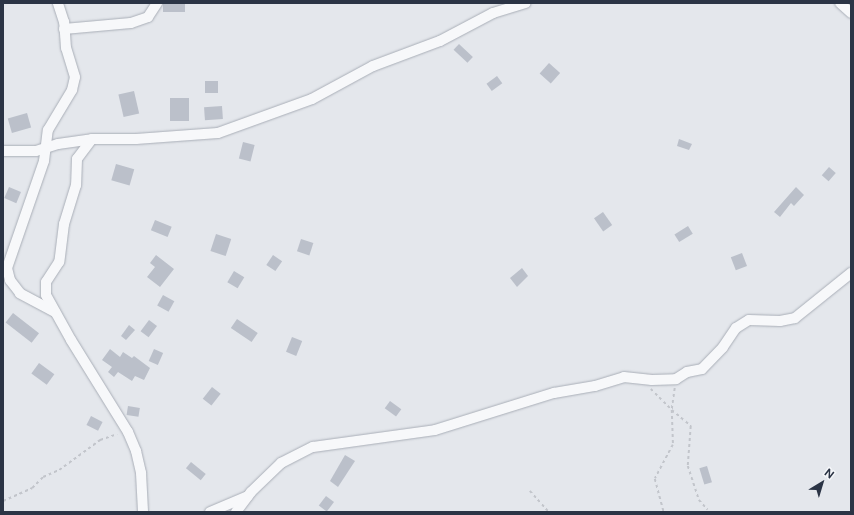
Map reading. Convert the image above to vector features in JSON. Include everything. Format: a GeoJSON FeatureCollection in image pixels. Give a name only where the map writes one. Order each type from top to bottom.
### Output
{"type":"FeatureCollection","features":[{"type":"Feature","properties":{"kind":"street"},"geometry":{"type":"LineString","coordinates":[[55,312],[20,293],[10,280],[8,268],[44,161],[44,150],[48,130],[72,90],[75,77],[66,48],[64,28],[58,3]]}},
{"type":"Feature","properties":{"kind":"street"},"geometry":{"type":"LineString","coordinates":[[64,28],[131,23],[148,18],[157,3]]}},
{"type":"Feature","properties":{"kind":"street"},"geometry":{"type":"LineString","coordinates":[[3,151],[44,150],[58,144],[92,139],[193,136],[218,133],[312,99],[373,66],[440,41],[493,13],[526,3]]}},
{"type":"Feature","properties":{"kind":"street"},"geometry":{"type":"LineString","coordinates":[[840,3],[851,13]]}},
{"type":"Feature","properties":{"kind":"street"},"geometry":{"type":"LineString","coordinates":[[92,139],[77,159],[76,185],[64,224],[59,262],[46,282],[46,295],[128,432],[136,451],[141,474],[143,512]]}},
{"type":"Feature","properties":{"kind":"street"},"geometry":{"type":"LineString","coordinates":[[236,512],[248,496],[281,463],[313,447],[435,430],[554,393],[595,386],[624,377],[641,379],[676,379],[686,372],[702,369],[723,348],[736,328],[749,320],[780,321],[795,318],[851,273]]}},
{"type":"Feature","properties":{"kind":"street"},"geometry":{"type":"LineString","coordinates":[[210,512],[248,496]]}},
{"type":"Feature","properties":{"kind":"path"},"geometry":{"type":"LineString","coordinates":[[641,379],[672,410],[691,426],[688,466],[699,500],[708,510]]}},
{"type":"Feature","properties":{"kind":"path"},"geometry":{"type":"LineString","coordinates":[[664,512],[655,480],[673,445],[672,410],[676,379]]}},
{"type":"Feature","properties":{"kind":"path"},"geometry":{"type":"LineString","coordinates":[[3,501],[32,488],[43,477],[59,470],[100,440],[114,434],[128,432]]}},
{"type":"Feature","properties":{"kind":"path"},"geometry":{"type":"LineString","coordinates":[[530,491],[549,512]]}},
{"type":"Feature","properties":{"kind":"building"},"geometry":{"type":"Polygon","coordinates":[[[163,3],[185,3],[185,12],[163,12],[163,3]]]}},
{"type":"Feature","properties":{"kind":"building"},"geometry":{"type":"Polygon","coordinates":[[[459,44],[473,57],[467,63],[454,50],[459,44]]]}},
{"type":"Feature","properties":{"kind":"building"},"geometry":{"type":"Polygon","coordinates":[[[549,63],[560,73],[551,83],[540,73],[549,63]]]}},
{"type":"Feature","properties":{"kind":"building"},"geometry":{"type":"Polygon","coordinates":[[[497,76],[502,83],[492,91],[486,84],[497,76]]]}},
{"type":"Feature","properties":{"kind":"building"},"geometry":{"type":"Polygon","coordinates":[[[205,81],[218,81],[218,93],[205,93],[205,81]]]}},
{"type":"Feature","properties":{"kind":"building"},"geometry":{"type":"Polygon","coordinates":[[[134,91],[139,113],[124,117],[118,95],[134,91]]]}},
{"type":"Feature","properties":{"kind":"building"},"geometry":{"type":"Polygon","coordinates":[[[170,98],[189,98],[189,121],[170,121],[170,98]]]}},
{"type":"Feature","properties":{"kind":"building"},"geometry":{"type":"Polygon","coordinates":[[[222,106],[223,119],[205,120],[204,107],[222,106]]]}},
{"type":"Feature","properties":{"kind":"building"},"geometry":{"type":"Polygon","coordinates":[[[27,113],[31,127],[12,133],[8,119],[27,113]]]}},
{"type":"Feature","properties":{"kind":"building"},"geometry":{"type":"Polygon","coordinates":[[[679,139],[692,144],[689,150],[677,146],[679,139]]]}},
{"type":"Feature","properties":{"kind":"building"},"geometry":{"type":"Polygon","coordinates":[[[243,142],[255,145],[251,161],[239,158],[243,142]]]}},
{"type":"Feature","properties":{"kind":"building"},"geometry":{"type":"Polygon","coordinates":[[[116,164],[134,169],[130,186],[111,180],[116,164]]]}},
{"type":"Feature","properties":{"kind":"building"},"geometry":{"type":"Polygon","coordinates":[[[829,167],[836,173],[829,181],[822,175],[829,167]]]}},
{"type":"Feature","properties":{"kind":"building"},"geometry":{"type":"Polygon","coordinates":[[[9,187],[21,192],[16,203],[4,198],[9,187]]]}},
{"type":"Feature","properties":{"kind":"building"},"geometry":{"type":"Polygon","coordinates":[[[796,187],[804,195],[794,206],[791,203],[780,217],[774,212],[796,187]]]}},
{"type":"Feature","properties":{"kind":"building"},"geometry":{"type":"Polygon","coordinates":[[[603,212],[612,225],[603,231],[594,218],[603,212]]]}},
{"type":"Feature","properties":{"kind":"building"},"geometry":{"type":"Polygon","coordinates":[[[155,220],[172,227],[168,237],[151,230],[155,220]]]}},
{"type":"Feature","properties":{"kind":"building"},"geometry":{"type":"Polygon","coordinates":[[[688,226],[693,234],[679,242],[674,234],[688,226]]]}},
{"type":"Feature","properties":{"kind":"building"},"geometry":{"type":"Polygon","coordinates":[[[216,234],[231,239],[226,256],[210,251],[216,234]]]}},
{"type":"Feature","properties":{"kind":"building"},"geometry":{"type":"Polygon","coordinates":[[[301,239],[313,243],[309,255],[297,251],[301,239]]]}},
{"type":"Feature","properties":{"kind":"building"},"geometry":{"type":"Polygon","coordinates":[[[742,253],[747,266],[736,270],[731,257],[742,253]]]}},
{"type":"Feature","properties":{"kind":"building"},"geometry":{"type":"Polygon","coordinates":[[[156,255],[174,269],[160,287],[147,277],[155,267],[150,263],[156,255]]]}},
{"type":"Feature","properties":{"kind":"building"},"geometry":{"type":"Polygon","coordinates":[[[273,255],[282,261],[275,271],[266,265],[273,255]]]}},
{"type":"Feature","properties":{"kind":"building"},"geometry":{"type":"Polygon","coordinates":[[[522,268],[528,276],[517,287],[510,278],[522,268]]]}},
{"type":"Feature","properties":{"kind":"building"},"geometry":{"type":"Polygon","coordinates":[[[234,271],[244,277],[238,288],[227,282],[234,271]]]}},
{"type":"Feature","properties":{"kind":"building"},"geometry":{"type":"Polygon","coordinates":[[[163,295],[174,301],[169,312],[157,305],[163,295]]]}},
{"type":"Feature","properties":{"kind":"building"},"geometry":{"type":"Polygon","coordinates":[[[13,313],[39,333],[32,343],[6,322],[13,313]]]}},
{"type":"Feature","properties":{"kind":"building"},"geometry":{"type":"Polygon","coordinates":[[[237,319],[258,333],[252,342],[231,328],[237,319]]]}},
{"type":"Feature","properties":{"kind":"building"},"geometry":{"type":"Polygon","coordinates":[[[149,320],[157,326],[149,337],[141,331],[149,320]]]}},
{"type":"Feature","properties":{"kind":"building"},"geometry":{"type":"Polygon","coordinates":[[[129,325],[135,330],[126,340],[121,336],[129,325]]]}},
{"type":"Feature","properties":{"kind":"building"},"geometry":{"type":"Polygon","coordinates":[[[292,337],[302,341],[296,356],[286,352],[292,337]]]}},
{"type":"Feature","properties":{"kind":"building"},"geometry":{"type":"Polygon","coordinates":[[[110,349],[120,357],[123,352],[132,358],[134,356],[150,368],[144,380],[135,376],[132,381],[118,372],[114,377],[108,372],[112,367],[102,360],[110,349]]]}},
{"type":"Feature","properties":{"kind":"building"},"geometry":{"type":"Polygon","coordinates":[[[154,349],[163,353],[158,365],[149,361],[154,349]]]}},
{"type":"Feature","properties":{"kind":"building"},"geometry":{"type":"Polygon","coordinates":[[[39,363],[54,374],[47,385],[31,374],[39,363]]]}},
{"type":"Feature","properties":{"kind":"building"},"geometry":{"type":"Polygon","coordinates":[[[212,387],[221,394],[211,406],[203,399],[212,387]]]}},
{"type":"Feature","properties":{"kind":"building"},"geometry":{"type":"Polygon","coordinates":[[[390,401],[401,409],[396,417],[385,408],[390,401]]]}},
{"type":"Feature","properties":{"kind":"building"},"geometry":{"type":"Polygon","coordinates":[[[128,406],[140,408],[138,417],[127,415],[128,406]]]}},
{"type":"Feature","properties":{"kind":"building"},"geometry":{"type":"Polygon","coordinates":[[[91,416],[103,422],[98,431],[86,425],[91,416]]]}},
{"type":"Feature","properties":{"kind":"building"},"geometry":{"type":"Polygon","coordinates":[[[345,455],[355,461],[338,487],[330,481],[345,455]]]}},
{"type":"Feature","properties":{"kind":"building"},"geometry":{"type":"Polygon","coordinates":[[[191,462],[206,474],[201,480],[186,468],[191,462]]]}},
{"type":"Feature","properties":{"kind":"building"},"geometry":{"type":"Polygon","coordinates":[[[707,466],[712,482],[704,485],[699,468],[707,466]]]}},
{"type":"Feature","properties":{"kind":"building"},"geometry":{"type":"Polygon","coordinates":[[[326,496],[334,502],[327,512],[319,506],[326,496]]]}}]}
